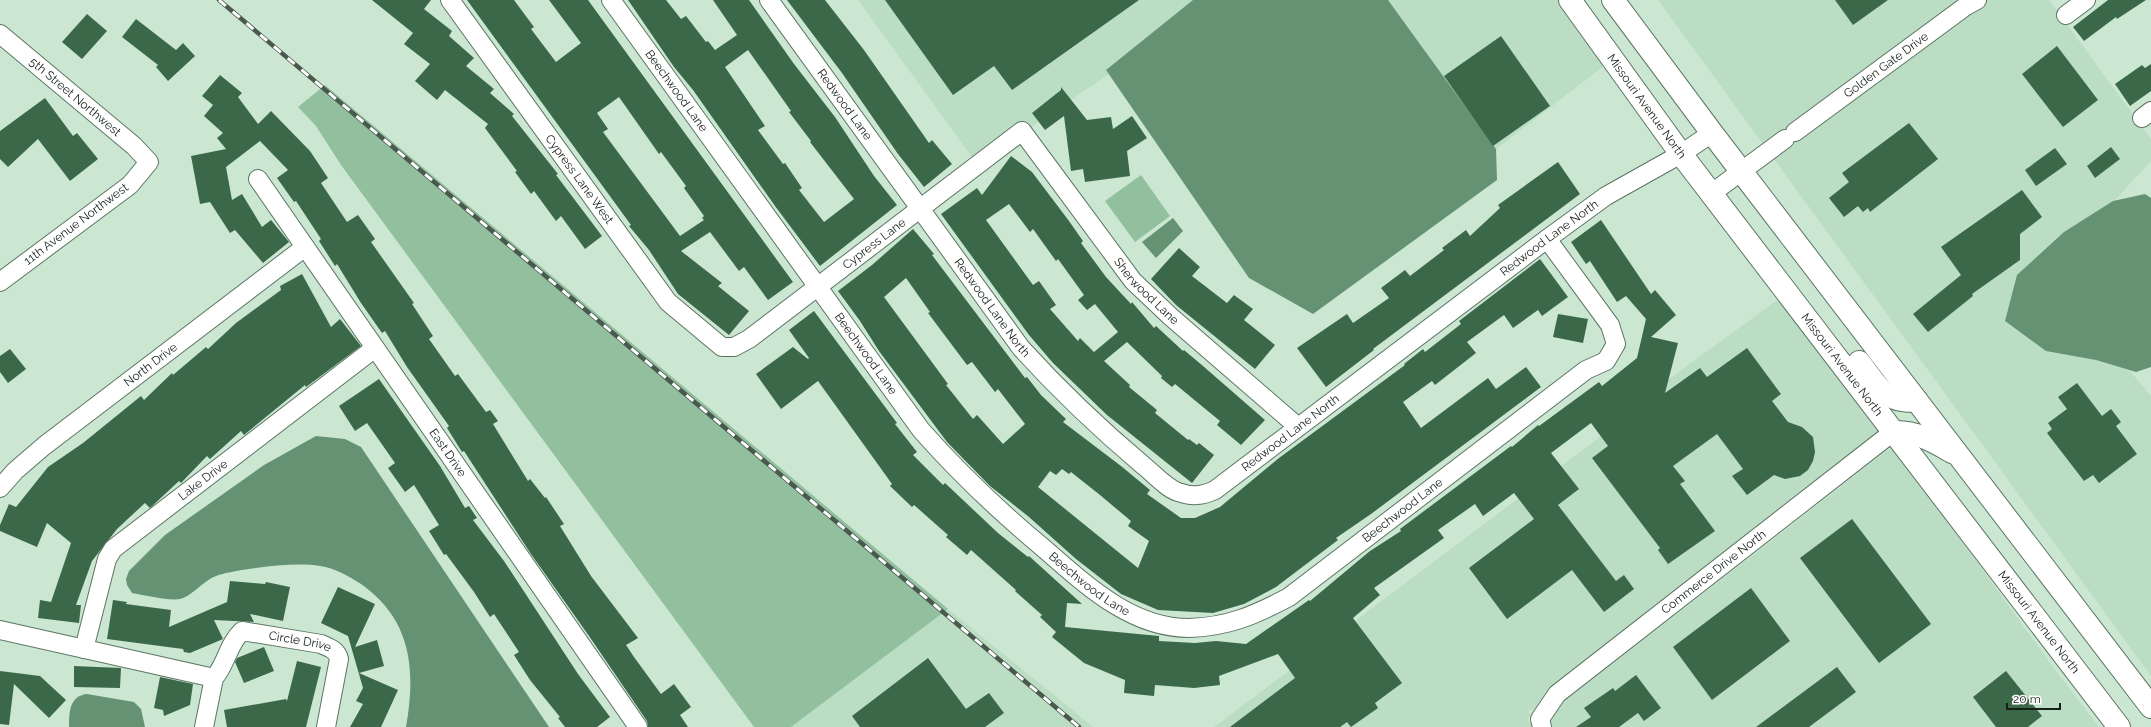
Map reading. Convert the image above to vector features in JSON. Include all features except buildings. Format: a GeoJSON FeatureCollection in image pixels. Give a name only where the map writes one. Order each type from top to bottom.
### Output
{"type":"FeatureCollection","features":[{"type":"Feature","properties":{"kind":"main road","name":"Missouri Avenue North"},"geometry":{"type":"LineString","coordinates":[[1570,0],[1681,154],[2119,727]]}},
{"type":"Feature","properties":{"kind":"main road"},"geometry":{"type":"LineString","coordinates":[[1613,0],[1712,133],[2151,707]]}},
{"type":"Feature","properties":{"kind":"main road"},"geometry":{"type":"LineString","coordinates":[[1828,345],[1857,360],[1890,398],[1900,402],[1917,401]]}},
{"type":"Feature","properties":{"kind":"main road"},"geometry":{"type":"LineString","coordinates":[[1893,432],[1908,431],[1932,440],[1958,455]]}},
{"type":"Feature","properties":{"kind":"street","name":"Cypress Lane West"},"geometry":{"type":"LineString","coordinates":[[450,0],[668,302],[722,347]]}},
{"type":"Feature","properties":{"kind":"street","name":"Beechwood Lane"},"geometry":{"type":"LineString","coordinates":[[611,0],[816,287],[921,430],[959,473],[993,506],[1094,592],[1128,612],[1156,623],[1188,628],[1224,625],[1256,614],[1289,597],[1586,370],[1606,361],[1616,344],[1610,325],[1546,239]]}},
{"type":"Feature","properties":{"kind":"street","name":"Redwood Lane"},"geometry":{"type":"LineString","coordinates":[[769,0],[920,209]]}},
{"type":"Feature","properties":{"kind":"street","name":"Golden Gate Drive"},"geometry":{"type":"LineString","coordinates":[[1712,193],[1966,6],[1977,0]]}},
{"type":"Feature","properties":{"kind":"street"},"geometry":{"type":"LineString","coordinates":[[2066,16],[2086,0]]}},
{"type":"Feature","properties":{"kind":"street","name":"5th Street Northwest"},"geometry":{"type":"LineString","coordinates":[[0,34],[134,146],[149,162]]}},
{"type":"Feature","properties":{"kind":"street","name":"Cypress Lane"},"geometry":{"type":"LineString","coordinates":[[722,347],[734,347],[749,338],[1022,131]]}},
{"type":"Feature","properties":{"kind":"street","name":"Sherwood Lane"},"geometry":{"type":"LineString","coordinates":[[1022,131],[1134,281],[1171,317],[1297,426]]}},
{"type":"Feature","properties":{"kind":"street","name":"Redwood Lane North"},"geometry":{"type":"LineString","coordinates":[[920,209],[1021,348],[1060,391],[1110,437],[1176,491],[1191,496],[1204,495],[1215,490],[1297,426],[1546,239],[1606,196],[1681,154],[1712,133]]}},
{"type":"Feature","properties":{"kind":"street","name":"11th Avenue Northwest"},"geometry":{"type":"LineString","coordinates":[[0,282],[130,185],[149,162]]}},
{"type":"Feature","properties":{"kind":"street","name":"East Drive"},"geometry":{"type":"LineString","coordinates":[[258,179],[638,727]]}},
{"type":"Feature","properties":{"kind":"street","name":"North Drive"},"geometry":{"type":"LineString","coordinates":[[0,488],[15,471],[44,446],[305,247]]}},
{"type":"Feature","properties":{"kind":"street","name":"Lake Drive"},"geometry":{"type":"LineString","coordinates":[[84,649],[107,559],[113,549],[375,348]]}},
{"type":"Feature","properties":{"kind":"street","name":"Commerce Drive North"},"geometry":{"type":"LineString","coordinates":[[1541,723],[1556,694],[1893,432]]}},
{"type":"Feature","properties":{"kind":"street"},"geometry":{"type":"LineString","coordinates":[[0,630],[214,678]]}},
{"type":"Feature","properties":{"kind":"street","name":"Circle Drive"},"geometry":{"type":"LineString","coordinates":[[204,727],[214,678],[219,672],[236,637],[242,631],[321,644],[332,649],[338,654],[339,659],[326,727]]}},
{"type":"Feature","properties":{"kind":"shaded area"},"geometry":{"type":"Polygon","coordinates":[[[858,0],[1193,0],[1106,70],[1109,74],[977,164],[858,0]]]}},
{"type":"Feature","properties":{"kind":"shaded area"},"geometry":{"type":"Polygon","coordinates":[[[1193,0],[1388,0],[1496,149],[1497,180],[1313,314],[1249,278],[1106,70],[1193,0]]]}},
{"type":"Feature","properties":{"kind":"shaded area"},"geometry":{"type":"Polygon","coordinates":[[[1388,0],[1558,0],[1605,65],[1496,149],[1388,0]]]}},
{"type":"Feature","properties":{"kind":"shaded area"},"geometry":{"type":"Polygon","coordinates":[[[1658,0],[2049,0],[2151,139],[2151,161],[2115,200],[2064,232],[2096,360],[2129,370],[2151,396],[2151,676],[1658,0]]]}},
{"type":"Feature","properties":{"kind":"shaded area"},"geometry":{"type":"Polygon","coordinates":[[[325,85],[948,609],[791,727],[754,727],[341,165],[316,126],[298,107],[325,85]]]}},
{"type":"Feature","properties":{"kind":"shaded area"},"geometry":{"type":"Polygon","coordinates":[[[1141,175],[1170,216],[1135,242],[1105,201],[1141,175]]]}},
{"type":"Feature","properties":{"kind":"shaded area"},"geometry":{"type":"Polygon","coordinates":[[[2145,194],[2151,198],[2151,367],[2136,372],[2096,360],[2046,351],[2005,321],[2017,275],[2064,232],[2113,201],[2145,194]]]}},
{"type":"Feature","properties":{"kind":"shaded area"},"geometry":{"type":"Polygon","coordinates":[[[1173,218],[1183,231],[1156,258],[1142,242],[1173,218]]]}},
{"type":"Feature","properties":{"kind":"shaded area"},"geometry":{"type":"Polygon","coordinates":[[[1780,298],[1834,368],[1833,371],[1839,376],[1880,430],[1550,686],[1534,709],[1529,710],[1530,716],[1527,720],[1533,727],[1214,727],[1649,400],[1646,396],[1780,298]]]}},
{"type":"Feature","properties":{"kind":"shaded area"},"geometry":{"type":"Polygon","coordinates":[[[316,436],[345,439],[361,447],[549,727],[406,727],[409,706],[410,666],[400,630],[391,614],[378,598],[361,584],[336,570],[311,565],[289,565],[236,571],[213,577],[188,596],[180,599],[163,599],[132,593],[127,585],[126,579],[129,571],[165,535],[264,465],[316,436]]]}},
{"type":"Feature","properties":{"kind":"shaded area"},"geometry":{"type":"Polygon","coordinates":[[[1893,446],[2056,671],[2099,727],[1552,727],[1550,721],[1564,702],[1893,446]]]}},
{"type":"Feature","properties":{"kind":"shaded area"},"geometry":{"type":"Polygon","coordinates":[[[948,609],[1093,727],[791,727],[948,609]]]}},
{"type":"Feature","properties":{"kind":"shaded area"},"geometry":{"type":"Polygon","coordinates":[[[87,694],[134,702],[141,709],[145,727],[69,727],[69,716],[73,702],[81,695],[87,694]]]}},
{"type":"Feature","properties":{"kind":"railway"},"geometry":{"type":"LineString","coordinates":[[219,0],[1079,727]]}}]}
